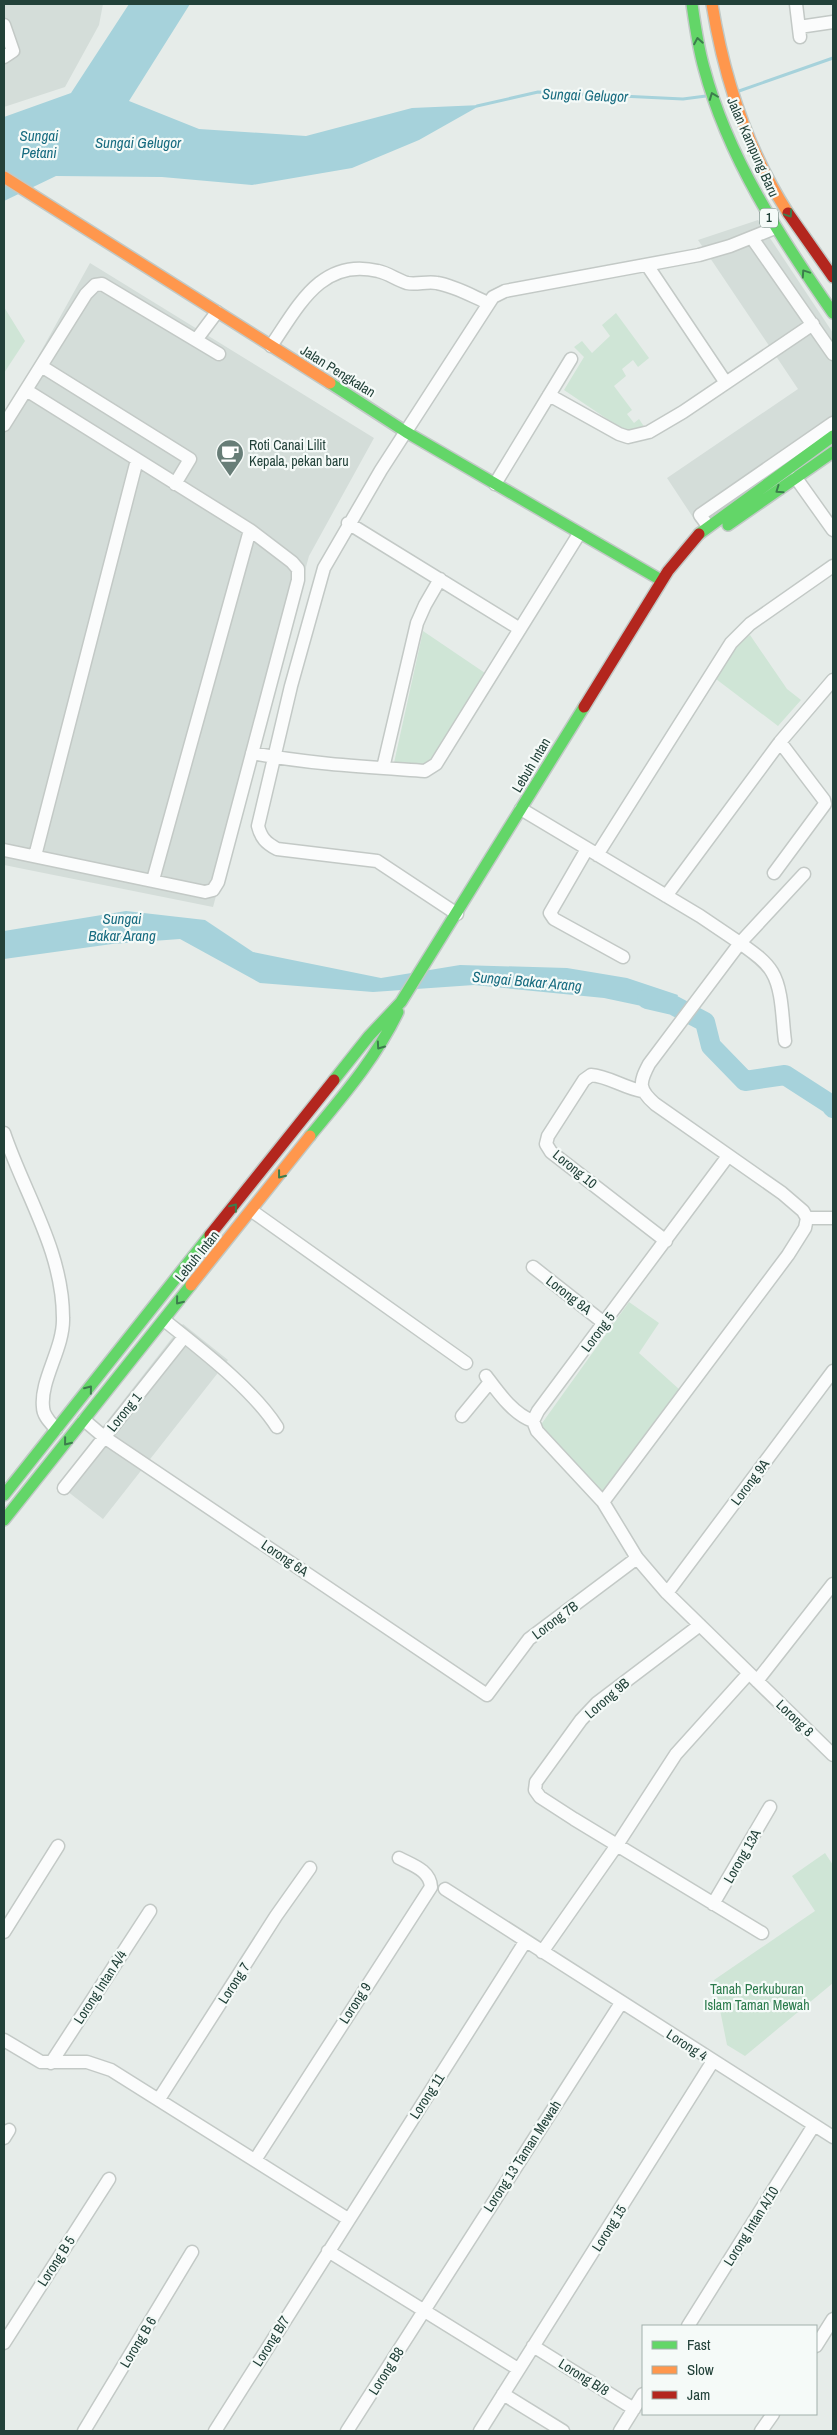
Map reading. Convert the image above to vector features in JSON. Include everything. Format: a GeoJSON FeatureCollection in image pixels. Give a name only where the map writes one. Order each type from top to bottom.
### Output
{"type":"FeatureCollection","features":[{"type":"Feature","properties":{"kind":"main road","name":"Jalan Kampung Baru"},"geometry":{"type":"LineString","coordinates":[[692,4],[706,77],[744,171],[775,228],[833,314]]}},
{"type":"Feature","properties":{"kind":"main road","name":"Jalan Kampung Baru"},"geometry":{"type":"LineString","coordinates":[[712,4],[717,42],[725,75],[753,149],[778,197],[833,277]]}},
{"type":"Feature","properties":{"kind":"main road","name":"Jalan Pengkalan"},"geometry":{"type":"LineString","coordinates":[[4,177],[406,432],[661,580]]}},
{"type":"Feature","properties":{"kind":"main road","name":"Lebuh Intan"},"geometry":{"type":"LineString","coordinates":[[691,546],[714,534],[833,452]]}},
{"type":"Feature","properties":{"kind":"main road","name":"Lebuh Intan"},"geometry":{"type":"LineString","coordinates":[[4,1495],[370,1036],[404,998],[661,580],[691,546],[696,536],[708,526]]}},
{"type":"Feature","properties":{"kind":"main road","name":"Lebuh Intan"},"geometry":{"type":"LineString","coordinates":[[4,1520],[252,1211],[367,1064],[386,1038],[404,998]]}},
{"type":"Feature","properties":{"kind":"street"},"geometry":{"type":"LineString","coordinates":[[796,4],[799,32],[833,22]]}},
{"type":"Feature","properties":{"kind":"street"},"geometry":{"type":"LineString","coordinates":[[4,25],[13,51],[4,57]]}},
{"type":"Feature","properties":{"kind":"street"},"geometry":{"type":"LineString","coordinates":[[457,914],[377,861],[277,849],[268,844],[260,835],[258,826],[273,757],[324,568],[348,523],[488,303],[499,293],[699,254],[752,238],[775,228]]}},
{"type":"Feature","properties":{"kind":"street"},"geometry":{"type":"LineString","coordinates":[[752,238],[833,354]]}},
{"type":"Feature","properties":{"kind":"street"},"geometry":{"type":"LineString","coordinates":[[647,265],[726,383]]}},
{"type":"Feature","properties":{"kind":"street"},"geometry":{"type":"LineString","coordinates":[[271,346],[305,297],[320,281],[340,271],[355,269],[377,270],[408,283],[440,284],[488,303]]}},
{"type":"Feature","properties":{"kind":"street"},"geometry":{"type":"LineString","coordinates":[[4,425],[86,294],[95,284],[102,284],[219,354]]}},
{"type":"Feature","properties":{"kind":"street"},"geometry":{"type":"LineString","coordinates":[[196,340],[217,312]]}},
{"type":"Feature","properties":{"kind":"street"},"geometry":{"type":"LineString","coordinates":[[549,396],[619,434],[628,437],[649,432],[813,324]]}},
{"type":"Feature","properties":{"kind":"street"},"geometry":{"type":"LineString","coordinates":[[495,484],[571,359]]}},
{"type":"Feature","properties":{"kind":"street"},"geometry":{"type":"LineString","coordinates":[[42,366],[190,459],[175,484]]}},
{"type":"Feature","properties":{"kind":"street"},"geometry":{"type":"LineString","coordinates":[[4,850],[205,892],[214,890],[218,882],[298,574],[298,569],[292,562],[250,530],[26,390]]}},
{"type":"Feature","properties":{"kind":"street"},"geometry":{"type":"LineString","coordinates":[[708,526],[700,515],[828,436],[833,422]]}},
{"type":"Feature","properties":{"kind":"street"},"geometry":{"type":"LineString","coordinates":[[36,856],[137,460]]}},
{"type":"Feature","properties":{"kind":"street"},"geometry":{"type":"LineString","coordinates":[[796,478],[833,530]]}},
{"type":"Feature","properties":{"kind":"street"},"geometry":{"type":"LineString","coordinates":[[348,523],[520,629]]}},
{"type":"Feature","properties":{"kind":"street"},"geometry":{"type":"LineString","coordinates":[[153,880],[250,530]]}},
{"type":"Feature","properties":{"kind":"street"},"geometry":{"type":"LineString","coordinates":[[252,752],[273,757],[425,771],[436,764],[579,534]]}},
{"type":"Feature","properties":{"kind":"street"},"geometry":{"type":"LineString","coordinates":[[623,957],[554,919],[550,913],[730,643],[750,624],[833,566]]}},
{"type":"Feature","properties":{"kind":"street"},"geometry":{"type":"LineString","coordinates":[[383,768],[417,623],[440,579]]}},
{"type":"Feature","properties":{"kind":"street"},"geometry":{"type":"LineString","coordinates":[[666,896],[780,742],[833,680]]}},
{"type":"Feature","properties":{"kind":"street"},"geometry":{"type":"LineString","coordinates":[[774,873],[825,804],[824,800],[780,742]]}},
{"type":"Feature","properties":{"kind":"street"},"geometry":{"type":"LineString","coordinates":[[521,809],[666,896],[740,943],[762,960],[776,981],[785,1041]]}},
{"type":"Feature","properties":{"kind":"street"},"geometry":{"type":"LineString","coordinates":[[462,1416],[488,1379],[511,1406],[533,1421],[537,1431],[603,1502],[788,1255],[805,1228],[807,1218],[804,1211],[655,1104],[642,1091],[641,1082],[649,1064],[680,1020],[740,943],[804,874]]}},
{"type":"Feature","properties":{"kind":"street","name":"Lorong 10"},"geometry":{"type":"LineString","coordinates":[[642,1091],[623,1086],[599,1075],[591,1075],[584,1080],[548,1136],[546,1144],[551,1152],[666,1241]]}},
{"type":"Feature","properties":{"kind":"street"},"geometry":{"type":"LineString","coordinates":[[4,1134],[21,1180],[47,1234],[56,1266],[63,1318],[62,1337],[44,1393],[42,1408],[56,1430]]}},
{"type":"Feature","properties":{"kind":"street","name":"Lorong 5"},"geometry":{"type":"LineString","coordinates":[[533,1421],[728,1156]]}},
{"type":"Feature","properties":{"kind":"street"},"geometry":{"type":"LineString","coordinates":[[252,1211],[466,1363]]}},
{"type":"Feature","properties":{"kind":"street"},"geometry":{"type":"LineString","coordinates":[[807,1218],[833,1218]]}},
{"type":"Feature","properties":{"kind":"street","name":"Lorong 8A"},"geometry":{"type":"LineString","coordinates":[[533,1267],[604,1323]]}},
{"type":"Feature","properties":{"kind":"street"},"geometry":{"type":"LineString","coordinates":[[164,1320],[227,1372],[271,1417],[277,1427]]}},
{"type":"Feature","properties":{"kind":"street","name":"Lorong 1"},"geometry":{"type":"LineString","coordinates":[[64,1488],[184,1336]]}},
{"type":"Feature","properties":{"kind":"street","name":"Lorong 9A"},"geometry":{"type":"LineString","coordinates":[[667,1593],[833,1371]]}},
{"type":"Feature","properties":{"kind":"street","name":"Lorong 6A"},"geometry":{"type":"LineString","coordinates":[[84,1420],[104,1437],[487,1695]]}},
{"type":"Feature","properties":{"kind":"street","name":"Lorong 8"},"geometry":{"type":"LineString","coordinates":[[603,1502],[637,1558],[667,1593],[833,1755]]}},
{"type":"Feature","properties":{"kind":"street","name":"Lorong 7B"},"geometry":{"type":"LineString","coordinates":[[487,1695],[529,1639],[637,1558]]}},
{"type":"Feature","properties":{"kind":"street"},"geometry":{"type":"LineString","coordinates":[[542,1952],[676,1754],[753,1677],[833,1584]]}},
{"type":"Feature","properties":{"kind":"street","name":"Lorong 9B"},"geometry":{"type":"LineString","coordinates":[[616,1845],[540,1797],[535,1790],[536,1782],[581,1720],[597,1703],[700,1625]]}},
{"type":"Feature","properties":{"kind":"street","name":"Lorong 13A"},"geometry":{"type":"LineString","coordinates":[[713,1904],[770,1807]]}},
{"type":"Feature","properties":{"kind":"street"},"geometry":{"type":"LineString","coordinates":[[616,1845],[762,1933]]}},
{"type":"Feature","properties":{"kind":"street"},"geometry":{"type":"LineString","coordinates":[[4,1932],[58,1846]]}},
{"type":"Feature","properties":{"kind":"street","name":"Lorong 9"},"geometry":{"type":"LineString","coordinates":[[255,2160],[431,1887],[431,1879],[422,1870],[399,1858]]}},
{"type":"Feature","properties":{"kind":"street","name":"Lorong 7"},"geometry":{"type":"LineString","coordinates":[[159,2099],[276,1916],[310,1868]]}},
{"type":"Feature","properties":{"kind":"street","name":"Lorong 4"},"geometry":{"type":"LineString","coordinates":[[445,1889],[525,1942],[833,2137]]}},
{"type":"Feature","properties":{"kind":"street","name":"Lorong Intan A/4"},"geometry":{"type":"LineString","coordinates":[[51,2063],[150,1911]]}},
{"type":"Feature","properties":{"kind":"street","name":"Lorong 11"},"geometry":{"type":"LineString","coordinates":[[328,2251],[525,1942]]}},
{"type":"Feature","properties":{"kind":"street","name":"Lorong 13 Taman Mewah"},"geometry":{"type":"LineString","coordinates":[[424,2310],[621,2002]]}},
{"type":"Feature","properties":{"kind":"street"},"geometry":{"type":"LineString","coordinates":[[4,2040],[32,2058],[51,2063],[87,2062],[99,2064],[159,2099],[348,2219]]}},
{"type":"Feature","properties":{"kind":"street","name":"Lorong 15"},"geometry":{"type":"LineString","coordinates":[[480,2431],[713,2061]]}},
{"type":"Feature","properties":{"kind":"street","name":"Lorong Intan A/10"},"geometry":{"type":"LineString","coordinates":[[689,2325],[814,2125]]}},
{"type":"Feature","properties":{"kind":"street","name":"Lorong B 5"},"geometry":{"type":"LineString","coordinates":[[4,2343],[109,2178]]}},
{"type":"Feature","properties":{"kind":"street"},"geometry":{"type":"LineString","coordinates":[[328,2251],[518,2369]]}},
{"type":"Feature","properties":{"kind":"street","name":"Lorong B/7"},"geometry":{"type":"LineString","coordinates":[[215,2431],[328,2251]]}},
{"type":"Feature","properties":{"kind":"street","name":"Lorong B 6"},"geometry":{"type":"LineString","coordinates":[[84,2431],[192,2252]]}},
{"type":"Feature","properties":{"kind":"street","name":"Lorong B8"},"geometry":{"type":"LineString","coordinates":[[348,2431],[424,2310]]}},
{"type":"Feature","properties":{"kind":"street"},"geometry":{"type":"LineString","coordinates":[[817,2344],[833,2319]]}},
{"type":"Feature","properties":{"kind":"street","name":"Lorong B/8"},"geometry":{"type":"LineString","coordinates":[[533,2346],[634,2409]]}},
{"type":"Feature","properties":{"kind":"street"},"geometry":{"type":"LineString","coordinates":[[503,2394],[562,2431]]}},
{"type":"Feature","properties":{"kind":"street"},"geometry":{"type":"LineString","coordinates":[[620,2431],[642,2396]]}},
{"type":"Feature","properties":{"kind":"street"},"geometry":{"type":"LineString","coordinates":[[761,2431],[772,2415]]}},
{"type":"Feature","properties":{"kind":"shaded area"},"geometry":{"type":"Polygon","coordinates":[[[4,4],[103,4],[99,25],[65,87],[4,107],[4,4]]]}},
{"type":"Feature","properties":{"kind":"shaded area"},"geometry":{"type":"Polygon","coordinates":[[[758,220],[833,333],[833,429],[696,522],[667,478],[798,389],[698,240],[758,220]]]}},
{"type":"Feature","properties":{"kind":"shaded area"},"geometry":{"type":"Polygon","coordinates":[[[90,263],[374,438],[309,556],[213,907],[4,865],[4,418],[90,263]]]}},
{"type":"Feature","properties":{"kind":"shaded area"},"geometry":{"type":"Polygon","coordinates":[[[183,1324],[228,1360],[103,1519],[58,1484],[183,1324]]]}},
{"type":"Feature","properties":{"kind":"green space"},"geometry":{"type":"Polygon","coordinates":[[[4,307],[25,341],[4,373],[4,307]]]}},
{"type":"Feature","properties":{"kind":"green space"},"geometry":{"type":"Polygon","coordinates":[[[616,313],[649,358],[638,367],[633,360],[622,369],[626,376],[614,386],[632,410],[627,414],[634,423],[639,419],[645,428],[625,431],[564,390],[584,357],[574,347],[582,341],[592,353],[610,336],[602,325],[616,313]]]}},
{"type":"Feature","properties":{"kind":"green space"},"geometry":{"type":"Polygon","coordinates":[[[423,631],[485,673],[435,758],[421,766],[394,763],[423,631]]]}},
{"type":"Feature","properties":{"kind":"green space"},"geometry":{"type":"Polygon","coordinates":[[[750,635],[787,689],[801,700],[778,726],[716,679],[733,648],[750,635]]]}},
{"type":"Feature","properties":{"kind":"green space"},"geometry":{"type":"Polygon","coordinates":[[[629,1302],[659,1323],[639,1353],[680,1390],[604,1497],[540,1426],[629,1302]]]}},
{"type":"Feature","properties":{"kind":"green space","name":"Tanah Perkuburan Islam Taman Mewah"},"geometry":{"type":"Polygon","coordinates":[[[825,1853],[833,1865],[833,1983],[745,2056],[727,2045],[714,1980],[815,1911],[792,1876],[825,1853]]]}},
{"type":"Feature","properties":{"kind":"water","name":"Sungai Petani"},"geometry":{"type":"Polygon","coordinates":[[[129,4],[190,4],[129,101],[199,129],[306,136],[412,108],[481,105],[419,140],[352,168],[252,185],[162,177],[56,176],[4,201],[4,117],[71,93],[129,4]]]}},
{"type":"Feature","properties":{"kind":"water","name":"Sungai Bakar Arang"},"geometry":{"type":"Polygon","coordinates":[[[126,911],[205,920],[253,952],[381,978],[460,965],[567,968],[627,978],[678,995],[670,1012],[604,998],[474,985],[373,992],[260,983],[180,939],[112,944],[4,959],[4,931],[126,911]]]}},
{"type":"Feature","properties":{"kind":"waterway","name":"Sungai Gelugor"},"geometry":{"type":"LineString","coordinates":[[739,91],[833,58]]}},
{"type":"Feature","properties":{"kind":"waterway","name":"Sungai Gelugor"},"geometry":{"type":"LineString","coordinates":[[477,106],[538,92],[683,99],[706,96]]}},
{"type":"Feature","properties":{"kind":"waterway","name":"Sungai Bakar Arang"},"geometry":{"type":"LineString","coordinates":[[647,999],[673,1005],[705,1022],[711,1046],[745,1081],[785,1075],[830,1104],[833,1108]]}},
{"type":"Feature","properties":{"kind":"traffic: fast"},"geometry":{"type":"LineString","coordinates":[[692,4],[698,44],[714,101],[741,165],[775,226],[833,313]]}},
{"type":"Feature","properties":{"kind":"traffic: fast"},"geometry":{"type":"LineString","coordinates":[[330,383],[406,432],[661,580]]}},
{"type":"Feature","properties":{"kind":"traffic: fast"},"geometry":{"type":"LineString","coordinates":[[699,534],[833,436]]}},
{"type":"Feature","properties":{"kind":"traffic: fast"},"geometry":{"type":"LineString","coordinates":[[728,525],[833,452]]}},
{"type":"Feature","properties":{"kind":"traffic: fast"},"geometry":{"type":"LineString","coordinates":[[334,1080],[369,1036],[401,1002],[584,707]]}},
{"type":"Feature","properties":{"kind":"traffic: fast"},"geometry":{"type":"LineString","coordinates":[[310,1136],[369,1061],[398,1012]]}},
{"type":"Feature","properties":{"kind":"traffic: fast"},"geometry":{"type":"LineString","coordinates":[[4,1495],[210,1235]]}},
{"type":"Feature","properties":{"kind":"traffic: fast"},"geometry":{"type":"LineString","coordinates":[[4,1520],[191,1285]]}},
{"type":"Feature","properties":{"kind":"traffic: slow"},"geometry":{"type":"LineString","coordinates":[[712,4],[723,59],[739,112],[773,189],[788,213]]}},
{"type":"Feature","properties":{"kind":"traffic: slow"},"geometry":{"type":"LineString","coordinates":[[4,177],[330,383]]}},
{"type":"Feature","properties":{"kind":"traffic: slow"},"geometry":{"type":"LineString","coordinates":[[191,1285],[310,1136]]}},
{"type":"Feature","properties":{"kind":"traffic: jam"},"geometry":{"type":"LineString","coordinates":[[788,213],[833,277]]}},
{"type":"Feature","properties":{"kind":"traffic: jam"},"geometry":{"type":"LineString","coordinates":[[584,707],[668,571],[699,534]]}},
{"type":"Feature","properties":{"kind":"traffic: jam"},"geometry":{"type":"LineString","coordinates":[[210,1235],[334,1080]]}},
{"type":"Feature","properties":{"kind":"place","name":"Roti Canai Lilit Kepala, pekan baru"},"geometry":{"type":"Point","coordinates":[230,477]}}]}
